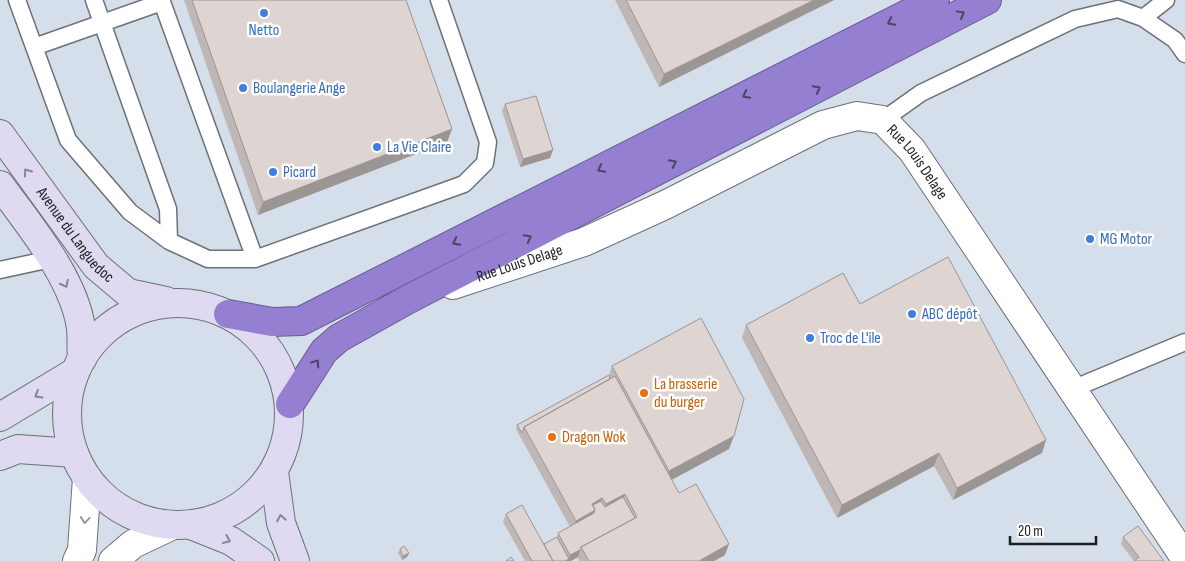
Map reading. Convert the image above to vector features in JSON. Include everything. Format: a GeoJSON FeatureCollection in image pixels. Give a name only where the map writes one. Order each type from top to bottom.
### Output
{"type":"FeatureCollection","features":[{"type":"Feature","properties":{"kind":"highway"},"geometry":{"type":"LineString","coordinates":[[228,314],[272,322],[300,321],[935,0]]}},
{"type":"Feature","properties":{"kind":"highway"},"geometry":{"type":"LineString","coordinates":[[290,404],[324,351],[339,338],[407,300],[987,0]]}},
{"type":"Feature","properties":{"kind":"main road","name":"Avenue du Languedoc"},"geometry":{"type":"LineString","coordinates":[[4,143],[96,266],[128,293],[175,302]]}},
{"type":"Feature","properties":{"kind":"main road","name":"Avenue du Languedoc"},"geometry":{"type":"LineString","coordinates":[[0,185],[68,287],[80,326],[78,366]]}},
{"type":"Feature","properties":{"kind":"main road"},"geometry":{"type":"LineString","coordinates":[[181,526],[224,516],[252,498],[274,472],[284,451],[290,428],[290,404],[280,367],[259,336],[228,314],[202,305],[175,302],[147,307],[121,319],[99,336],[78,366],[68,399],[67,426],[74,453],[87,478],[109,502],[138,519],[181,526],[231,540],[260,561]]}},
{"type":"Feature","properties":{"kind":"main road"},"geometry":{"type":"LineString","coordinates":[[0,417],[78,366]]}},
{"type":"Feature","properties":{"kind":"main road"},"geometry":{"type":"LineString","coordinates":[[0,456],[18,449],[74,453]]}},
{"type":"Feature","properties":{"kind":"main road"},"geometry":{"type":"LineString","coordinates":[[274,472],[281,523],[295,561]]}},
{"type":"Feature","properties":{"kind":"street","name":"Rue Louis Delage"},"geometry":{"type":"LineString","coordinates":[[407,300],[584,242],[665,205],[823,125],[857,116],[883,120],[912,150],[1070,390],[1185,558]]}},
{"type":"Feature","properties":{"kind":"street"},"geometry":{"type":"LineString","coordinates":[[77,561],[82,550],[87,478]]}},
{"type":"Feature","properties":{"kind":"street"},"geometry":{"type":"LineString","coordinates":[[113,561],[132,544],[181,526]]}},
{"type":"Feature","properties":{"kind":"lane"},"geometry":{"type":"LineString","coordinates":[[17,0],[68,140],[130,212],[169,241],[208,259],[256,258],[464,184],[485,163],[488,142],[439,0]]}},
{"type":"Feature","properties":{"kind":"lane"},"geometry":{"type":"LineString","coordinates":[[94,0],[168,209],[169,241]]}},
{"type":"Feature","properties":{"kind":"lane"},"geometry":{"type":"LineString","coordinates":[[1143,18],[1166,0]]}},
{"type":"Feature","properties":{"kind":"lane"},"geometry":{"type":"LineString","coordinates":[[34,46],[162,2],[256,258]]}},
{"type":"Feature","properties":{"kind":"lane"},"geometry":{"type":"LineString","coordinates":[[883,120],[921,93],[1075,19],[1118,9],[1143,18],[1175,40],[1185,54]]}},
{"type":"Feature","properties":{"kind":"lane"},"geometry":{"type":"LineString","coordinates":[[0,270],[51,259]]}},
{"type":"Feature","properties":{"kind":"lane"},"geometry":{"type":"LineString","coordinates":[[1070,390],[1185,342]]}},
{"type":"Feature","properties":{"kind":"shaded area"},"geometry":{"type":"Polygon","coordinates":[[[0,0],[1185,0],[1185,561],[0,561],[0,0]]]}},
{"type":"Feature","properties":{"kind":"building"},"geometry":{"type":"Polygon","coordinates":[[[192,0],[406,0],[452,129],[263,202],[192,0]]]}},
{"type":"Feature","properties":{"kind":"building"},"geometry":{"type":"Polygon","coordinates":[[[626,0],[814,0],[664,74],[626,0]]]}},
{"type":"Feature","properties":{"kind":"building"},"geometry":{"type":"Polygon","coordinates":[[[536,96],[553,150],[523,159],[505,104],[536,96]]]}},
{"type":"Feature","properties":{"kind":"building"},"geometry":{"type":"Polygon","coordinates":[[[948,257],[1046,440],[957,488],[939,453],[842,505],[746,325],[843,273],[860,304],[948,257]]]}},
{"type":"Feature","properties":{"kind":"building"},"geometry":{"type":"Polygon","coordinates":[[[701,318],[744,399],[734,436],[669,471],[612,366],[701,318]]]}},
{"type":"Feature","properties":{"kind":"building"},"geometry":{"type":"Polygon","coordinates":[[[609,375],[610,379],[524,427],[522,433],[517,425],[609,375]]]}},
{"type":"Feature","properties":{"kind":"building"},"geometry":{"type":"Polygon","coordinates":[[[615,376],[679,493],[696,484],[729,544],[699,561],[589,561],[581,547],[637,517],[625,494],[606,504],[602,498],[592,504],[595,510],[576,521],[524,427],[615,376]]]}},
{"type":"Feature","properties":{"kind":"building"},"geometry":{"type":"Polygon","coordinates":[[[623,497],[635,518],[581,547],[580,550],[570,555],[558,533],[594,513],[593,505],[601,501],[605,507],[623,497]]]}},
{"type":"Feature","properties":{"kind":"building"},"geometry":{"type":"Polygon","coordinates":[[[522,505],[553,561],[532,561],[506,514],[522,505]]]}},
{"type":"Feature","properties":{"kind":"building"},"geometry":{"type":"Polygon","coordinates":[[[1138,526],[1164,561],[1134,561],[1139,557],[1123,537],[1138,526]]]}},
{"type":"Feature","properties":{"kind":"building"},"geometry":{"type":"Polygon","coordinates":[[[557,537],[569,559],[565,561],[553,561],[544,544],[557,537]]]}},
{"type":"Feature","properties":{"kind":"building"},"geometry":{"type":"Polygon","coordinates":[[[404,546],[409,553],[403,556],[400,549],[404,546]]]}},
{"type":"Feature","properties":{"kind":"building"},"geometry":{"type":"Polygon","coordinates":[[[511,557],[514,561],[506,561],[511,557]]]}},
{"type":"Feature","properties":{"kind":"place","name":"Netto"},"geometry":{"type":"Point","coordinates":[264,13]}},
{"type":"Feature","properties":{"kind":"place","name":"Boulangerie Ange"},"geometry":{"type":"Point","coordinates":[243,88]}},
{"type":"Feature","properties":{"kind":"place","name":"La Vie Claire"},"geometry":{"type":"Point","coordinates":[377,147]}},
{"type":"Feature","properties":{"kind":"place","name":"Picard"},"geometry":{"type":"Point","coordinates":[273,172]}},
{"type":"Feature","properties":{"kind":"place","name":"MG Motor"},"geometry":{"type":"Point","coordinates":[1090,239]}},
{"type":"Feature","properties":{"kind":"place","name":"ABC dépôt"},"geometry":{"type":"Point","coordinates":[912,314]}},
{"type":"Feature","properties":{"kind":"place","name":"Troc de L'ile"},"geometry":{"type":"Point","coordinates":[810,338]}},
{"type":"Feature","properties":{"kind":"place","name":"La brasserie du burger"},"geometry":{"type":"Point","coordinates":[644,393]}},
{"type":"Feature","properties":{"kind":"place","name":"Dragon Wok"},"geometry":{"type":"Point","coordinates":[552,437]}}]}
